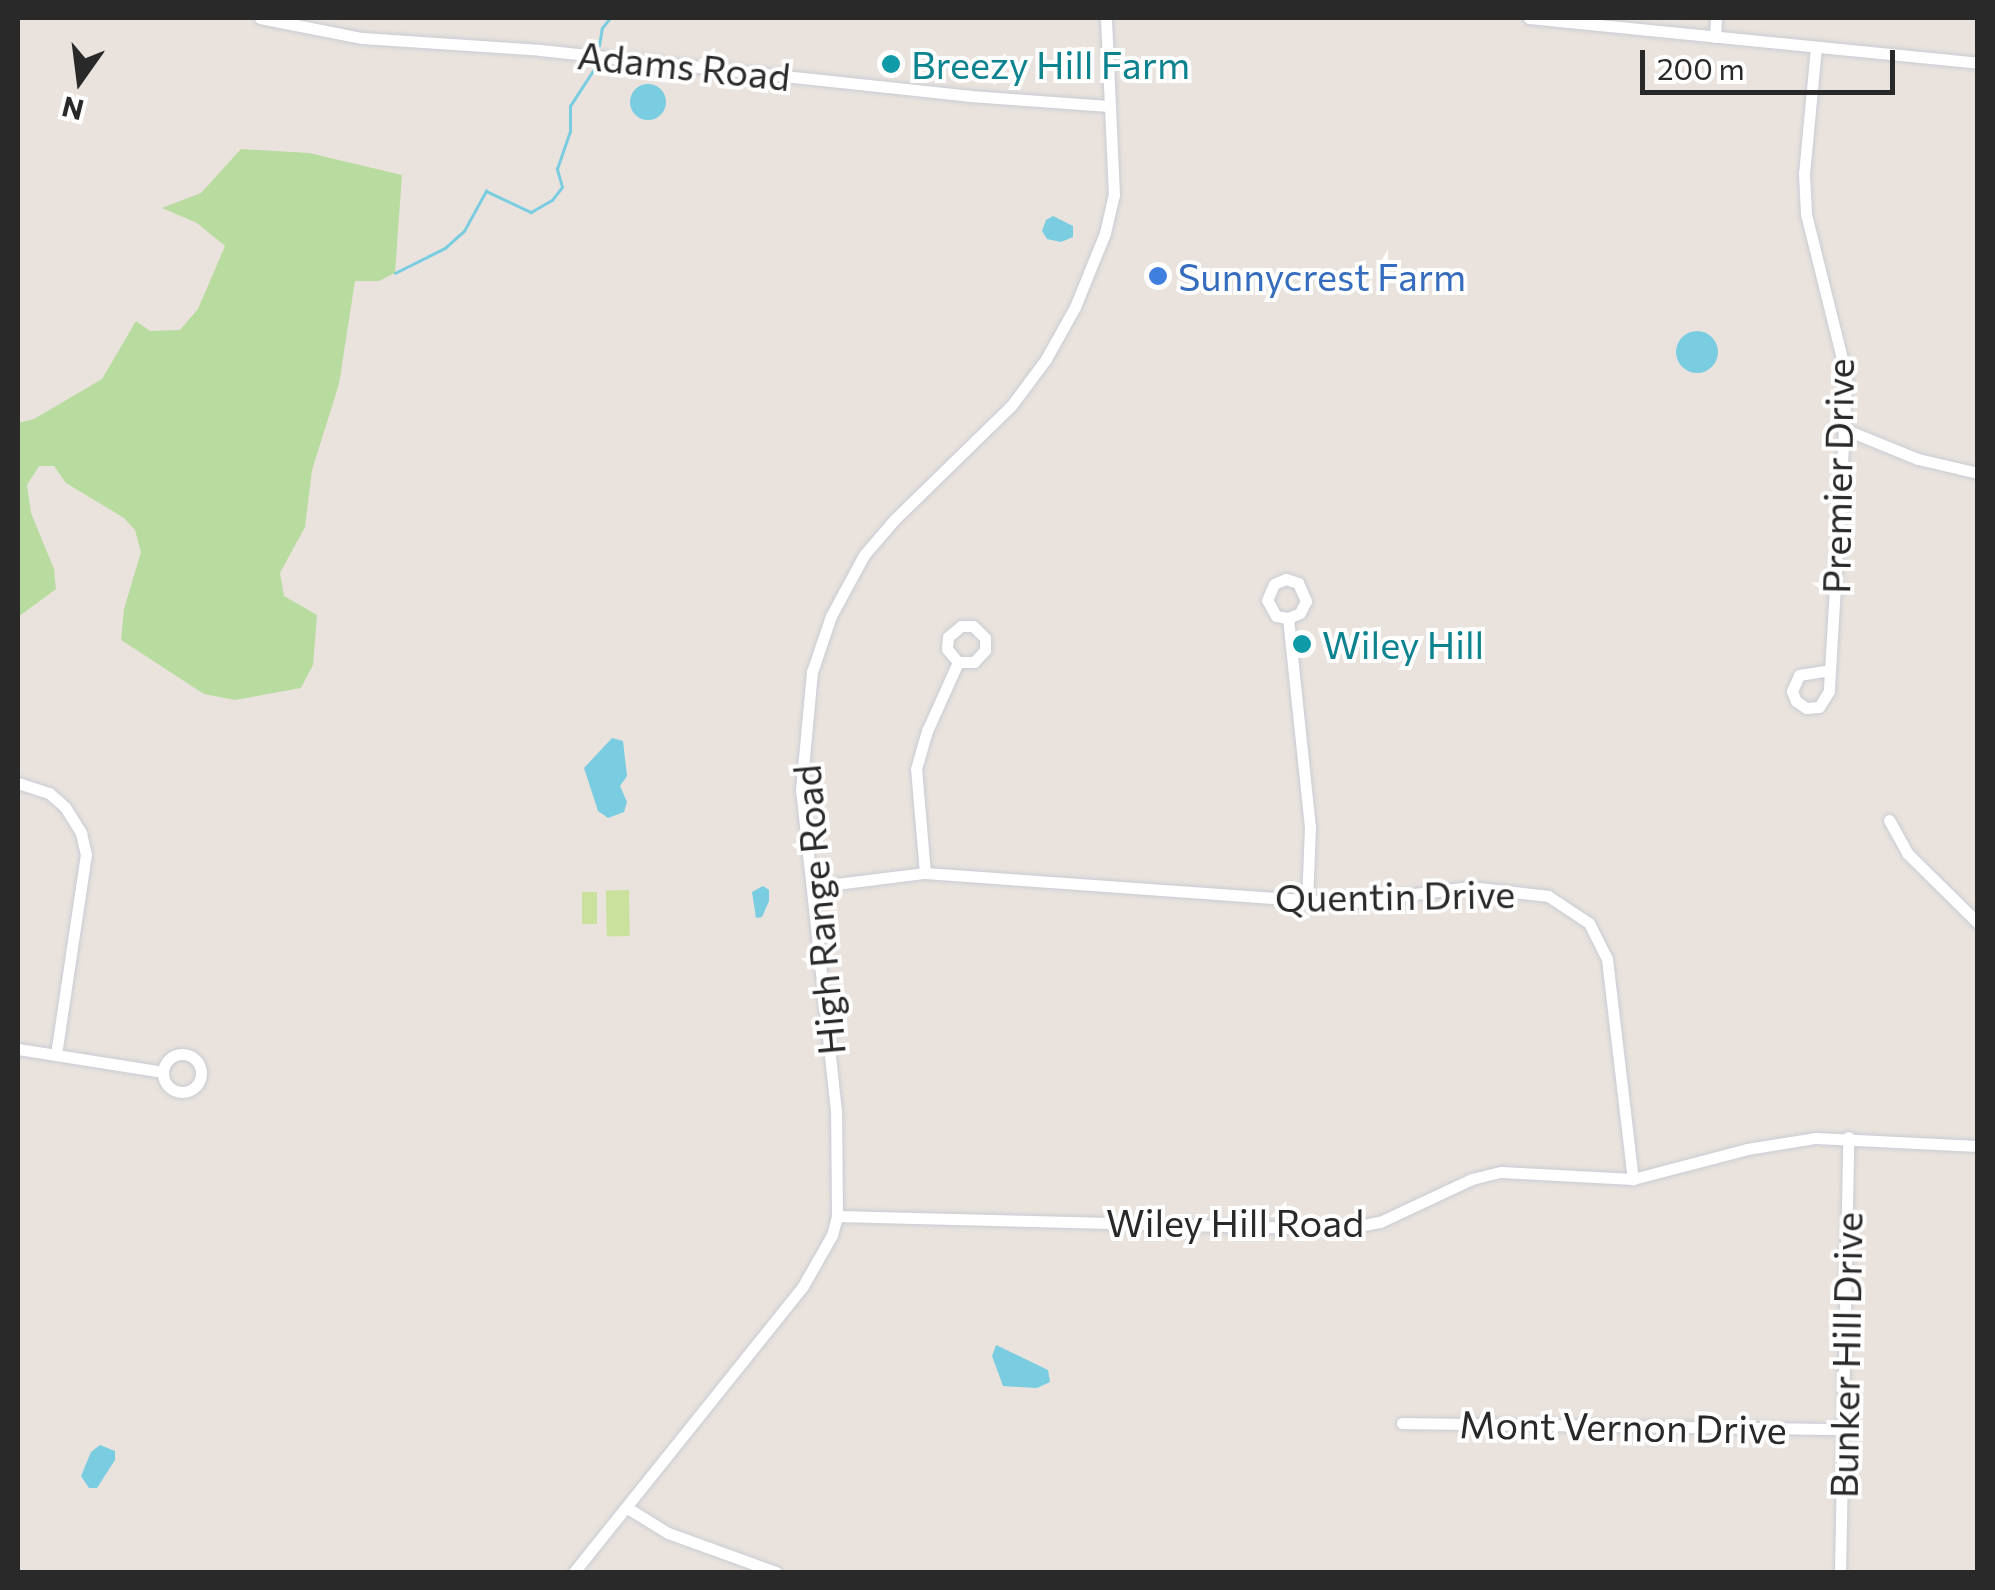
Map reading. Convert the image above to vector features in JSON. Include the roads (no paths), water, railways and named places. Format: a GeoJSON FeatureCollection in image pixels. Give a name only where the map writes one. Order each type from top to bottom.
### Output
{"type":"FeatureCollection","features":[{"type":"Feature","properties":{"kind":"street","name":"Adams Road"},"geometry":{"type":"LineString","coordinates":[[260,18],[347,36],[540,50],[969,96],[1110,106]]}},
{"type":"Feature","properties":{"kind":"street","name":"High Range Road"},"geometry":{"type":"LineString","coordinates":[[574,1572],[629,1508],[814,1270],[836,1216],[835,1092],[802,770],[808,691],[823,634],[848,580],[876,539],[984,436],[1057,342],[1111,214],[1115,175],[1106,18]]}},
{"type":"Feature","properties":{"kind":"street"},"geometry":{"type":"LineString","coordinates":[[1529,18],[1978,64]]}},
{"type":"Feature","properties":{"kind":"street"},"geometry":{"type":"LineString","coordinates":[[1715,36],[1716,18]]}},
{"type":"Feature","properties":{"kind":"street","name":"Premier Drive"},"geometry":{"type":"LineString","coordinates":[[1816,47],[1804,196],[1810,236],[1844,355],[1844,429],[1830,670]]}},
{"type":"Feature","properties":{"kind":"street"},"geometry":{"type":"LineString","coordinates":[[1844,429],[1918,459],[1978,473]]}},
{"type":"Feature","properties":{"kind":"street"},"geometry":{"type":"LineString","coordinates":[[1288,618],[1309,814],[1307,901]]}},
{"type":"Feature","properties":{"kind":"street"},"geometry":{"type":"LineString","coordinates":[[925,872],[916,769],[927,731],[958,662]]}},
{"type":"Feature","properties":{"kind":"street"},"geometry":{"type":"LineString","coordinates":[[18,783],[49,793],[65,807],[81,833],[86,854],[56,1055]]}},
{"type":"Feature","properties":{"kind":"street"},"geometry":{"type":"LineString","coordinates":[[1889,820],[1907,853],[1978,923]]}},
{"type":"Feature","properties":{"kind":"street","name":"Quentin Drive"},"geometry":{"type":"LineString","coordinates":[[812,887],[925,872],[1307,901],[1362,903],[1480,887],[1548,896],[1582,916],[1600,940],[1610,969],[1633,1179]]}},
{"type":"Feature","properties":{"kind":"street"},"geometry":{"type":"LineString","coordinates":[[18,1049],[163,1072]]}},
{"type":"Feature","properties":{"kind":"street","name":"Wiley Hill Road"},"geometry":{"type":"LineString","coordinates":[[836,1216],[1340,1229],[1372,1224],[1472,1179],[1501,1172],[1633,1179],[1776,1143],[1848,1137],[1978,1146]]}},
{"type":"Feature","properties":{"kind":"street","name":"Bunker Hill Drive"},"geometry":{"type":"LineString","coordinates":[[1840,1572],[1848,1137]]}},
{"type":"Feature","properties":{"kind":"street","name":"Mont Vernon Drive"},"geometry":{"type":"LineString","coordinates":[[1402,1422],[1843,1429]]}},
{"type":"Feature","properties":{"kind":"street"},"geometry":{"type":"LineString","coordinates":[[629,1508],[668,1534],[749,1559],[776,1572]]}},
{"type":"Feature","properties":{"kind":"water"},"geometry":{"type":"Polygon","coordinates":[[[648,84],[661,89],[666,102],[661,115],[648,120],[635,115],[630,102],[635,89],[648,84]]]}},
{"type":"Feature","properties":{"kind":"water"},"geometry":{"type":"Polygon","coordinates":[[[1053,216],[1073,226],[1073,237],[1061,242],[1047,239],[1042,231],[1046,220],[1053,216]]]}},
{"type":"Feature","properties":{"kind":"water"},"geometry":{"type":"Polygon","coordinates":[[[1697,331],[1712,337],[1718,352],[1712,367],[1697,373],[1682,367],[1676,352],[1682,337],[1697,331]]]}},
{"type":"Feature","properties":{"kind":"water"},"geometry":{"type":"Polygon","coordinates":[[[612,738],[623,741],[627,776],[620,786],[627,802],[624,812],[608,818],[598,811],[584,768],[612,738]]]}},
{"type":"Feature","properties":{"kind":"water"},"geometry":{"type":"Polygon","coordinates":[[[763,886],[769,890],[769,901],[762,917],[756,918],[752,892],[763,886]]]}},
{"type":"Feature","properties":{"kind":"water"},"geometry":{"type":"Polygon","coordinates":[[[996,1345],[1048,1370],[1050,1382],[1037,1388],[1003,1386],[992,1356],[996,1345]]]}},
{"type":"Feature","properties":{"kind":"water"},"geometry":{"type":"Polygon","coordinates":[[[100,1445],[115,1451],[115,1460],[97,1488],[89,1488],[81,1476],[91,1452],[100,1445]]]}},
{"type":"Feature","properties":{"kind":"waterway"},"geometry":{"type":"LineString","coordinates":[[599,46],[602,28],[610,18]]}},
{"type":"Feature","properties":{"kind":"waterway"},"geometry":{"type":"LineString","coordinates":[[395,273],[445,248],[464,231],[486,191],[531,212],[552,200],[562,187],[557,169],[570,132],[570,106],[596,66]]}},
{"type":"Feature","properties":{"kind":"place","name":"Breezy Hill Farm"},"geometry":{"type":"Point","coordinates":[891,64]}},
{"type":"Feature","properties":{"kind":"place","name":"Sunnycrest Farm"},"geometry":{"type":"Point","coordinates":[1158,276]}},
{"type":"Feature","properties":{"kind":"place","name":"Wiley Hill"},"geometry":{"type":"Point","coordinates":[1302,644]}}]}
